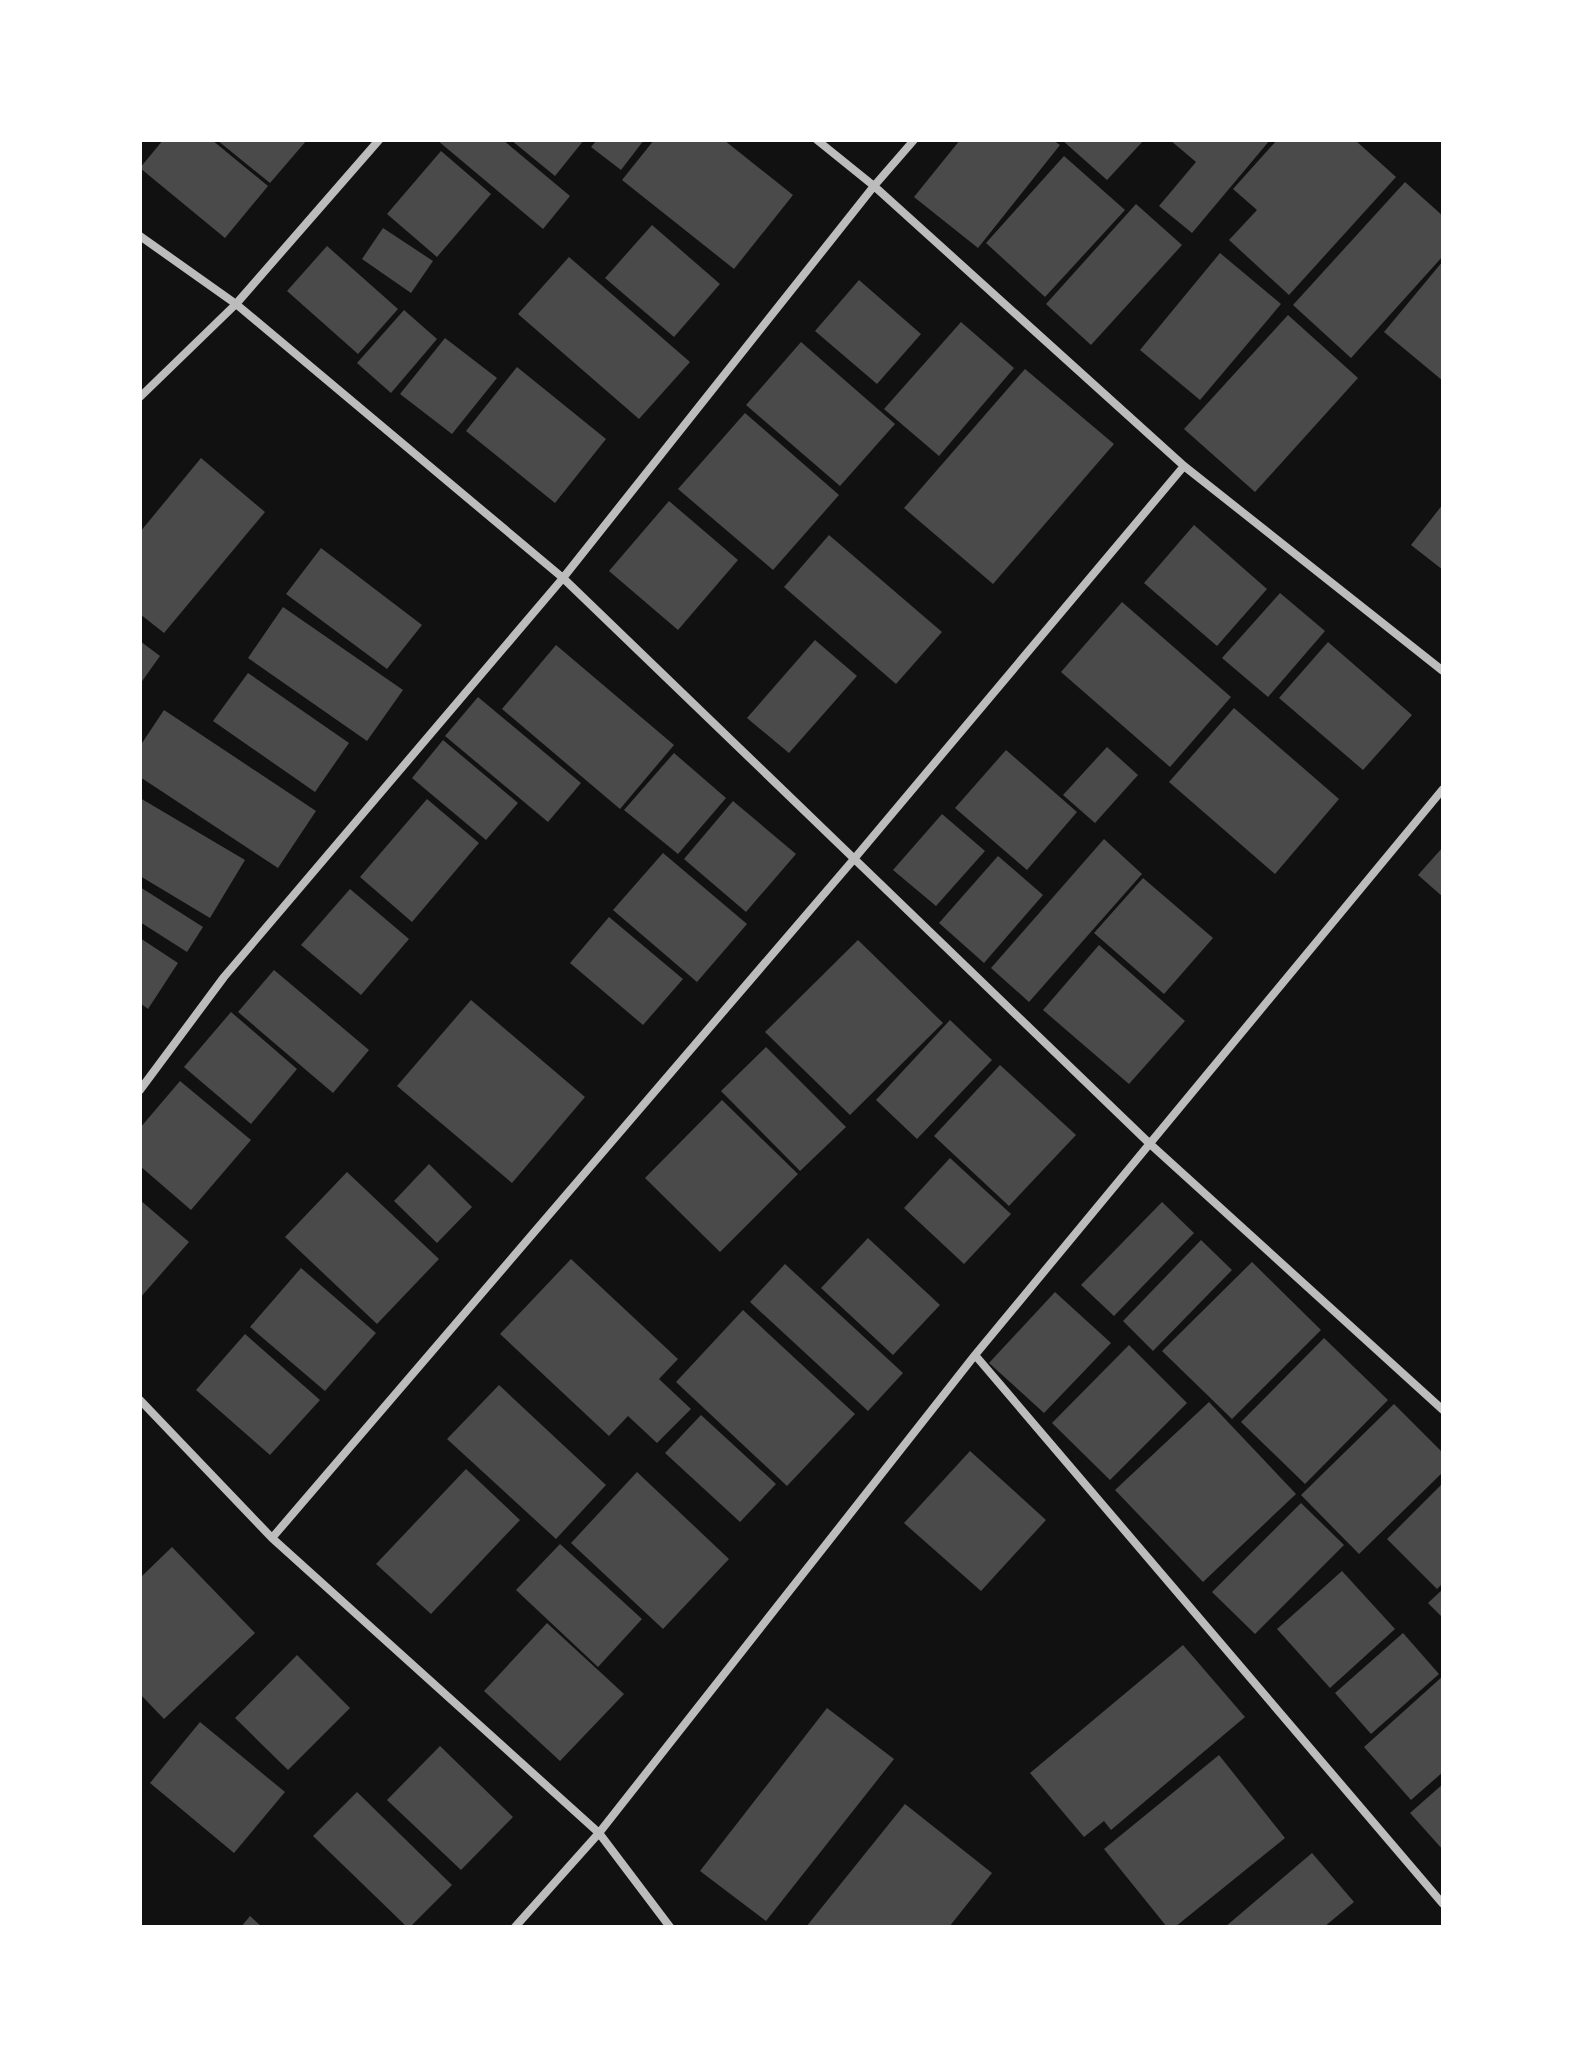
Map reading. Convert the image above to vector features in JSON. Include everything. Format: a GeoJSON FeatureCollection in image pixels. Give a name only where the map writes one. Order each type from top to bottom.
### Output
{"type":"FeatureCollection","features":[{"type":"Feature","properties":{"kind":"street"},"geometry":{"type":"LineString","coordinates":[[140,397],[236,304],[379,140]]}},
{"type":"Feature","properties":{"kind":"street"},"geometry":{"type":"LineString","coordinates":[[817,140],[874,186],[1184,466],[1443,671]]}},
{"type":"Feature","properties":{"kind":"street"},"geometry":{"type":"LineString","coordinates":[[140,1090],[224,977],[563,578],[874,186],[914,140]]}},
{"type":"Feature","properties":{"kind":"street"},"geometry":{"type":"LineString","coordinates":[[140,236],[236,304],[563,578],[1149,1143],[1443,1410]]}},
{"type":"Feature","properties":{"kind":"street"},"geometry":{"type":"LineString","coordinates":[[272,1538],[854,859],[1184,466]]}},
{"type":"Feature","properties":{"kind":"street"},"geometry":{"type":"LineString","coordinates":[[515,1927],[599,1833],[975,1355],[1443,789]]}},
{"type":"Feature","properties":{"kind":"street"},"geometry":{"type":"LineString","coordinates":[[975,1355],[1443,1904]]}},
{"type":"Feature","properties":{"kind":"street"},"geometry":{"type":"LineString","coordinates":[[140,1400],[272,1538],[599,1833],[670,1927]]}},
{"type":"Feature","properties":{"kind":"building"},"geometry":{"type":"Polygon","coordinates":[[[163,140],[212,140],[268,186],[225,238],[140,168],[163,140]]]}},
{"type":"Feature","properties":{"kind":"building"},"geometry":{"type":"Polygon","coordinates":[[[217,140],[307,140],[270,183],[217,140]]]}},
{"type":"Feature","properties":{"kind":"building"},"geometry":{"type":"Polygon","coordinates":[[[437,140],[503,140],[570,196],[543,229],[437,140]]]}},
{"type":"Feature","properties":{"kind":"building"},"geometry":{"type":"Polygon","coordinates":[[[511,140],[584,140],[555,176],[511,140]]]}},
{"type":"Feature","properties":{"kind":"building"},"geometry":{"type":"Polygon","coordinates":[[[597,140],[644,140],[621,170],[591,147],[597,140]]]}},
{"type":"Feature","properties":{"kind":"building"},"geometry":{"type":"Polygon","coordinates":[[[654,140],[724,140],[793,195],[734,269],[622,180],[654,140]]]}},
{"type":"Feature","properties":{"kind":"building"},"geometry":{"type":"Polygon","coordinates":[[[960,140],[1053,140],[1060,145],[978,248],[914,197],[960,140]]]}},
{"type":"Feature","properties":{"kind":"building"},"geometry":{"type":"Polygon","coordinates":[[[1062,140],[1144,140],[1107,180],[1062,140]]]}},
{"type":"Feature","properties":{"kind":"building"},"geometry":{"type":"Polygon","coordinates":[[[1170,140],[1270,140],[1192,233],[1159,206],[1196,162],[1170,140]]]}},
{"type":"Feature","properties":{"kind":"building"},"geometry":{"type":"Polygon","coordinates":[[[1277,140],[1355,140],[1396,177],[1289,295],[1229,240],[1257,210],[1233,189],[1277,140]]]}},
{"type":"Feature","properties":{"kind":"building"},"geometry":{"type":"Polygon","coordinates":[[[441,151],[491,194],[437,257],[387,214],[441,151]]]}},
{"type":"Feature","properties":{"kind":"building"},"geometry":{"type":"Polygon","coordinates":[[[1064,156],[1125,210],[1045,297],[986,243],[1064,156]]]}},
{"type":"Feature","properties":{"kind":"building"},"geometry":{"type":"Polygon","coordinates":[[[1405,182],[1443,216],[1443,256],[1351,358],[1293,305],[1405,182]]]}},
{"type":"Feature","properties":{"kind":"building"},"geometry":{"type":"Polygon","coordinates":[[[1136,204],[1182,245],[1091,345],[1046,304],[1136,204]]]}},
{"type":"Feature","properties":{"kind":"building"},"geometry":{"type":"Polygon","coordinates":[[[652,225],[720,284],[674,337],[605,278],[652,225]]]}},
{"type":"Feature","properties":{"kind":"building"},"geometry":{"type":"Polygon","coordinates":[[[383,228],[433,261],[411,293],[362,259],[383,228]]]}},
{"type":"Feature","properties":{"kind":"building"},"geometry":{"type":"Polygon","coordinates":[[[327,246],[398,309],[358,354],[287,291],[327,246]]]}},
{"type":"Feature","properties":{"kind":"building"},"geometry":{"type":"Polygon","coordinates":[[[1220,253],[1281,304],[1200,400],[1140,350],[1220,253]]]}},
{"type":"Feature","properties":{"kind":"building"},"geometry":{"type":"Polygon","coordinates":[[[569,257],[690,362],[639,419],[518,314],[569,257]]]}},
{"type":"Feature","properties":{"kind":"building"},"geometry":{"type":"Polygon","coordinates":[[[1443,261],[1443,381],[1384,332],[1443,261]]]}},
{"type":"Feature","properties":{"kind":"building"},"geometry":{"type":"Polygon","coordinates":[[[859,280],[921,334],[877,384],[815,331],[859,280]]]}},
{"type":"Feature","properties":{"kind":"building"},"geometry":{"type":"Polygon","coordinates":[[[404,310],[437,339],[391,393],[357,363],[404,310]]]}},
{"type":"Feature","properties":{"kind":"building"},"geometry":{"type":"Polygon","coordinates":[[[1288,315],[1358,378],[1255,492],[1184,429],[1288,315]]]}},
{"type":"Feature","properties":{"kind":"building"},"geometry":{"type":"Polygon","coordinates":[[[961,322],[1014,368],[939,456],[884,409],[961,322]]]}},
{"type":"Feature","properties":{"kind":"building"},"geometry":{"type":"Polygon","coordinates":[[[445,338],[497,378],[452,434],[400,394],[445,338]]]}},
{"type":"Feature","properties":{"kind":"building"},"geometry":{"type":"Polygon","coordinates":[[[801,342],[895,424],[840,486],[746,405],[801,342]]]}},
{"type":"Feature","properties":{"kind":"building"},"geometry":{"type":"Polygon","coordinates":[[[517,367],[606,439],[555,503],[466,431],[517,367]]]}},
{"type":"Feature","properties":{"kind":"building"},"geometry":{"type":"Polygon","coordinates":[[[1025,369],[1114,444],[993,584],[904,508],[1025,369]]]}},
{"type":"Feature","properties":{"kind":"building"},"geometry":{"type":"Polygon","coordinates":[[[745,413],[839,495],[773,570],[678,489],[745,413]]]}},
{"type":"Feature","properties":{"kind":"building"},"geometry":{"type":"Polygon","coordinates":[[[201,458],[265,512],[164,633],[140,614],[140,532],[201,458]]]}},
{"type":"Feature","properties":{"kind":"building"},"geometry":{"type":"Polygon","coordinates":[[[669,501],[738,560],[678,630],[609,571],[669,501]]]}},
{"type":"Feature","properties":{"kind":"building"},"geometry":{"type":"Polygon","coordinates":[[[1443,504],[1443,570],[1411,545],[1443,504]]]}},
{"type":"Feature","properties":{"kind":"building"},"geometry":{"type":"Polygon","coordinates":[[[1194,525],[1267,589],[1217,646],[1144,583],[1194,525]]]}},
{"type":"Feature","properties":{"kind":"building"},"geometry":{"type":"Polygon","coordinates":[[[829,535],[942,632],[896,684],[784,587],[829,535]]]}},
{"type":"Feature","properties":{"kind":"building"},"geometry":{"type":"Polygon","coordinates":[[[321,548],[422,625],[387,669],[286,594],[321,548]]]}},
{"type":"Feature","properties":{"kind":"building"},"geometry":{"type":"Polygon","coordinates":[[[1280,593],[1325,631],[1268,697],[1222,658],[1280,593]]]}},
{"type":"Feature","properties":{"kind":"building"},"geometry":{"type":"Polygon","coordinates":[[[1122,602],[1231,697],[1170,767],[1061,672],[1122,602]]]}},
{"type":"Feature","properties":{"kind":"building"},"geometry":{"type":"Polygon","coordinates":[[[283,607],[403,690],[367,741],[248,658],[283,607]]]}},
{"type":"Feature","properties":{"kind":"building"},"geometry":{"type":"Polygon","coordinates":[[[815,640],[857,676],[789,753],[747,718],[815,640]]]}},
{"type":"Feature","properties":{"kind":"building"},"geometry":{"type":"Polygon","coordinates":[[[140,641],[160,656],[140,684],[140,641]]]}},
{"type":"Feature","properties":{"kind":"building"},"geometry":{"type":"Polygon","coordinates":[[[1328,642],[1412,715],[1363,770],[1279,698],[1328,642]]]}},
{"type":"Feature","properties":{"kind":"building"},"geometry":{"type":"Polygon","coordinates":[[[556,645],[674,745],[620,809],[502,709],[556,645]]]}},
{"type":"Feature","properties":{"kind":"building"},"geometry":{"type":"Polygon","coordinates":[[[248,673],[349,743],[315,792],[213,721],[248,673]]]}},
{"type":"Feature","properties":{"kind":"building"},"geometry":{"type":"Polygon","coordinates":[[[478,697],[581,783],[548,822],[445,736],[478,697]]]}},
{"type":"Feature","properties":{"kind":"building"},"geometry":{"type":"Polygon","coordinates":[[[1234,708],[1339,799],[1275,874],[1169,782],[1234,708]]]}},
{"type":"Feature","properties":{"kind":"building"},"geometry":{"type":"Polygon","coordinates":[[[164,710],[316,811],[278,868],[140,777],[140,746],[164,710]]]}},
{"type":"Feature","properties":{"kind":"building"},"geometry":{"type":"Polygon","coordinates":[[[443,740],[518,803],[486,840],[412,778],[443,740]]]}},
{"type":"Feature","properties":{"kind":"building"},"geometry":{"type":"Polygon","coordinates":[[[1107,747],[1138,775],[1095,823],[1063,795],[1107,747]]]}},
{"type":"Feature","properties":{"kind":"building"},"geometry":{"type":"Polygon","coordinates":[[[1006,750],[1077,812],[1027,870],[955,808],[1006,750]]]}},
{"type":"Feature","properties":{"kind":"building"},"geometry":{"type":"Polygon","coordinates":[[[674,753],[726,798],[678,854],[624,810],[674,753]]]}},
{"type":"Feature","properties":{"kind":"building"},"geometry":{"type":"Polygon","coordinates":[[[140,798],[245,860],[210,918],[140,876],[140,798]]]}},
{"type":"Feature","properties":{"kind":"building"},"geometry":{"type":"Polygon","coordinates":[[[427,799],[479,843],[412,922],[360,877],[427,799]]]}},
{"type":"Feature","properties":{"kind":"building"},"geometry":{"type":"Polygon","coordinates":[[[733,801],[796,854],[746,912],[684,859],[733,801]]]}},
{"type":"Feature","properties":{"kind":"building"},"geometry":{"type":"Polygon","coordinates":[[[942,814],[985,851],[936,906],[893,870],[942,814]]]}},
{"type":"Feature","properties":{"kind":"building"},"geometry":{"type":"Polygon","coordinates":[[[1104,839],[1142,874],[1029,1002],[991,968],[1104,839]]]}},
{"type":"Feature","properties":{"kind":"building"},"geometry":{"type":"Polygon","coordinates":[[[1443,847],[1443,897],[1418,875],[1443,847]]]}},
{"type":"Feature","properties":{"kind":"building"},"geometry":{"type":"Polygon","coordinates":[[[663,853],[747,924],[697,982],[613,910],[663,853]]]}},
{"type":"Feature","properties":{"kind":"building"},"geometry":{"type":"Polygon","coordinates":[[[998,856],[1043,895],[984,963],[939,923],[998,856]]]}},
{"type":"Feature","properties":{"kind":"building"},"geometry":{"type":"Polygon","coordinates":[[[1143,878],[1213,938],[1164,994],[1094,933],[1143,878]]]}},
{"type":"Feature","properties":{"kind":"building"},"geometry":{"type":"Polygon","coordinates":[[[140,887],[203,927],[187,952],[140,922],[140,887]]]}},
{"type":"Feature","properties":{"kind":"building"},"geometry":{"type":"Polygon","coordinates":[[[350,889],[409,939],[361,995],[301,945],[350,889]]]}},
{"type":"Feature","properties":{"kind":"building"},"geometry":{"type":"Polygon","coordinates":[[[609,917],[683,979],[643,1025],[570,963],[609,917]]]}},
{"type":"Feature","properties":{"kind":"building"},"geometry":{"type":"Polygon","coordinates":[[[140,938],[178,963],[148,1009],[140,1003],[140,938]]]}},
{"type":"Feature","properties":{"kind":"building"},"geometry":{"type":"Polygon","coordinates":[[[858,940],[943,1023],[850,1115],[765,1032],[858,940]]]}},
{"type":"Feature","properties":{"kind":"building"},"geometry":{"type":"Polygon","coordinates":[[[1099,945],[1185,1021],[1129,1084],[1043,1010],[1099,945]]]}},
{"type":"Feature","properties":{"kind":"building"},"geometry":{"type":"Polygon","coordinates":[[[274,970],[369,1050],[333,1093],[238,1012],[274,970]]]}},
{"type":"Feature","properties":{"kind":"building"},"geometry":{"type":"Polygon","coordinates":[[[471,1000],[585,1097],[512,1183],[397,1086],[471,1000]]]}},
{"type":"Feature","properties":{"kind":"building"},"geometry":{"type":"Polygon","coordinates":[[[231,1012],[297,1069],[251,1124],[184,1067],[231,1012]]]}},
{"type":"Feature","properties":{"kind":"building"},"geometry":{"type":"Polygon","coordinates":[[[950,1020],[992,1060],[917,1139],[876,1100],[950,1020]]]}},
{"type":"Feature","properties":{"kind":"building"},"geometry":{"type":"Polygon","coordinates":[[[766,1047],[846,1127],[800,1171],[721,1091],[766,1047]]]}},
{"type":"Feature","properties":{"kind":"building"},"geometry":{"type":"Polygon","coordinates":[[[1000,1065],[1076,1135],[1009,1206],[934,1136],[1000,1065]]]}},
{"type":"Feature","properties":{"kind":"building"},"geometry":{"type":"Polygon","coordinates":[[[180,1081],[251,1140],[191,1210],[140,1166],[140,1128],[180,1081]]]}},
{"type":"Feature","properties":{"kind":"building"},"geometry":{"type":"Polygon","coordinates":[[[722,1100],[798,1174],[720,1252],[645,1178],[722,1100]]]}},
{"type":"Feature","properties":{"kind":"building"},"geometry":{"type":"Polygon","coordinates":[[[950,1158],[1011,1214],[964,1264],[904,1208],[950,1158]]]}},
{"type":"Feature","properties":{"kind":"building"},"geometry":{"type":"Polygon","coordinates":[[[429,1164],[472,1207],[437,1243],[394,1201],[429,1164]]]}},
{"type":"Feature","properties":{"kind":"building"},"geometry":{"type":"Polygon","coordinates":[[[347,1172],[439,1259],[377,1324],[285,1237],[347,1172]]]}},
{"type":"Feature","properties":{"kind":"building"},"geometry":{"type":"Polygon","coordinates":[[[140,1200],[189,1242],[140,1298],[140,1200]]]}},
{"type":"Feature","properties":{"kind":"building"},"geometry":{"type":"Polygon","coordinates":[[[1162,1202],[1194,1233],[1114,1316],[1081,1285],[1162,1202]]]}},
{"type":"Feature","properties":{"kind":"building"},"geometry":{"type":"Polygon","coordinates":[[[868,1238],[940,1305],[893,1355],[821,1288],[868,1238]]]}},
{"type":"Feature","properties":{"kind":"building"},"geometry":{"type":"Polygon","coordinates":[[[1201,1240],[1232,1270],[1153,1351],[1123,1321],[1201,1240]]]}},
{"type":"Feature","properties":{"kind":"building"},"geometry":{"type":"Polygon","coordinates":[[[571,1259],[678,1359],[659,1379],[691,1409],[657,1443],[628,1416],[609,1436],[500,1334],[571,1259]]]}},
{"type":"Feature","properties":{"kind":"building"},"geometry":{"type":"Polygon","coordinates":[[[1252,1262],[1321,1330],[1232,1419],[1162,1351],[1252,1262]]]}},
{"type":"Feature","properties":{"kind":"building"},"geometry":{"type":"Polygon","coordinates":[[[785,1264],[903,1373],[868,1411],[750,1302],[785,1264]]]}},
{"type":"Feature","properties":{"kind":"building"},"geometry":{"type":"Polygon","coordinates":[[[301,1268],[376,1333],[325,1391],[250,1327],[301,1268]]]}},
{"type":"Feature","properties":{"kind":"building"},"geometry":{"type":"Polygon","coordinates":[[[1055,1292],[1111,1343],[1044,1413],[989,1363],[1055,1292]]]}},
{"type":"Feature","properties":{"kind":"building"},"geometry":{"type":"Polygon","coordinates":[[[743,1310],[855,1414],[787,1486],[676,1382],[743,1310]]]}},
{"type":"Feature","properties":{"kind":"building"},"geometry":{"type":"Polygon","coordinates":[[[245,1334],[320,1400],[270,1455],[196,1390],[245,1334]]]}},
{"type":"Feature","properties":{"kind":"building"},"geometry":{"type":"Polygon","coordinates":[[[1324,1338],[1388,1400],[1305,1484],[1241,1422],[1324,1338]]]}},
{"type":"Feature","properties":{"kind":"building"},"geometry":{"type":"Polygon","coordinates":[[[1129,1345],[1187,1403],[1110,1480],[1052,1423],[1129,1345]]]}},
{"type":"Feature","properties":{"kind":"building"},"geometry":{"type":"Polygon","coordinates":[[[499,1385],[606,1485],[556,1539],[447,1439],[499,1385]]]}},
{"type":"Feature","properties":{"kind":"building"},"geometry":{"type":"Polygon","coordinates":[[[1209,1402],[1296,1494],[1203,1582],[1115,1490],[1209,1402]]]}},
{"type":"Feature","properties":{"kind":"building"},"geometry":{"type":"Polygon","coordinates":[[[1394,1404],[1443,1453],[1443,1472],[1359,1554],[1301,1495],[1394,1404]]]}},
{"type":"Feature","properties":{"kind":"building"},"geometry":{"type":"Polygon","coordinates":[[[701,1415],[776,1484],[740,1522],[665,1453],[701,1415]]]}},
{"type":"Feature","properties":{"kind":"building"},"geometry":{"type":"Polygon","coordinates":[[[970,1451],[1046,1520],[981,1591],[904,1523],[970,1451]]]}},
{"type":"Feature","properties":{"kind":"building"},"geometry":{"type":"Polygon","coordinates":[[[466,1469],[520,1520],[431,1614],[376,1564],[466,1469]]]}},
{"type":"Feature","properties":{"kind":"building"},"geometry":{"type":"Polygon","coordinates":[[[637,1472],[729,1559],[663,1629],[571,1543],[637,1472]]]}},
{"type":"Feature","properties":{"kind":"building"},"geometry":{"type":"Polygon","coordinates":[[[1443,1483],[1443,1583],[1437,1589],[1387,1539],[1443,1483]]]}},
{"type":"Feature","properties":{"kind":"building"},"geometry":{"type":"Polygon","coordinates":[[[1301,1503],[1344,1545],[1255,1634],[1212,1592],[1301,1503]]]}},
{"type":"Feature","properties":{"kind":"building"},"geometry":{"type":"Polygon","coordinates":[[[560,1544],[642,1619],[598,1667],[516,1590],[560,1544]]]}},
{"type":"Feature","properties":{"kind":"building"},"geometry":{"type":"Polygon","coordinates":[[[172,1547],[255,1633],[164,1719],[140,1694],[140,1578],[172,1547]]]}},
{"type":"Feature","properties":{"kind":"building"},"geometry":{"type":"Polygon","coordinates":[[[1342,1571],[1395,1629],[1330,1688],[1277,1629],[1342,1571]]]}},
{"type":"Feature","properties":{"kind":"building"},"geometry":{"type":"Polygon","coordinates":[[[1443,1589],[1443,1618],[1428,1603],[1443,1589]]]}},
{"type":"Feature","properties":{"kind":"building"},"geometry":{"type":"Polygon","coordinates":[[[547,1623],[624,1694],[560,1761],[484,1691],[547,1623]]]}},
{"type":"Feature","properties":{"kind":"building"},"geometry":{"type":"Polygon","coordinates":[[[1403,1633],[1439,1674],[1371,1734],[1335,1693],[1403,1633]]]}},
{"type":"Feature","properties":{"kind":"building"},"geometry":{"type":"Polygon","coordinates":[[[1183,1645],[1245,1717],[1111,1830],[1104,1821],[1084,1837],[1030,1773],[1183,1645]]]}},
{"type":"Feature","properties":{"kind":"building"},"geometry":{"type":"Polygon","coordinates":[[[297,1655],[350,1708],[288,1770],[235,1718],[297,1655]]]}},
{"type":"Feature","properties":{"kind":"building"},"geometry":{"type":"Polygon","coordinates":[[[1443,1676],[1443,1772],[1411,1800],[1364,1747],[1443,1676]]]}},
{"type":"Feature","properties":{"kind":"building"},"geometry":{"type":"Polygon","coordinates":[[[827,1708],[894,1759],[766,1921],[700,1871],[827,1708]]]}},
{"type":"Feature","properties":{"kind":"building"},"geometry":{"type":"Polygon","coordinates":[[[200,1722],[285,1792],[234,1853],[150,1783],[200,1722]]]}},
{"type":"Feature","properties":{"kind":"building"},"geometry":{"type":"Polygon","coordinates":[[[440,1746],[513,1817],[461,1870],[387,1800],[440,1746]]]}},
{"type":"Feature","properties":{"kind":"building"},"geometry":{"type":"Polygon","coordinates":[[[1219,1755],[1285,1838],[1175,1927],[1167,1927],[1104,1849],[1219,1755]]]}},
{"type":"Feature","properties":{"kind":"building"},"geometry":{"type":"Polygon","coordinates":[[[1443,1784],[1443,1850],[1410,1813],[1443,1784]]]}},
{"type":"Feature","properties":{"kind":"building"},"geometry":{"type":"Polygon","coordinates":[[[357,1792],[452,1885],[410,1927],[313,1836],[357,1792]]]}},
{"type":"Feature","properties":{"kind":"building"},"geometry":{"type":"Polygon","coordinates":[[[905,1804],[992,1873],[949,1927],[806,1927],[905,1804]]]}},
{"type":"Feature","properties":{"kind":"building"},"geometry":{"type":"Polygon","coordinates":[[[1312,1853],[1354,1902],[1324,1927],[1225,1927],[1312,1853]]]}},
{"type":"Feature","properties":{"kind":"building"},"geometry":{"type":"Polygon","coordinates":[[[250,1916],[262,1927],[241,1927],[250,1916]]]}}]}
